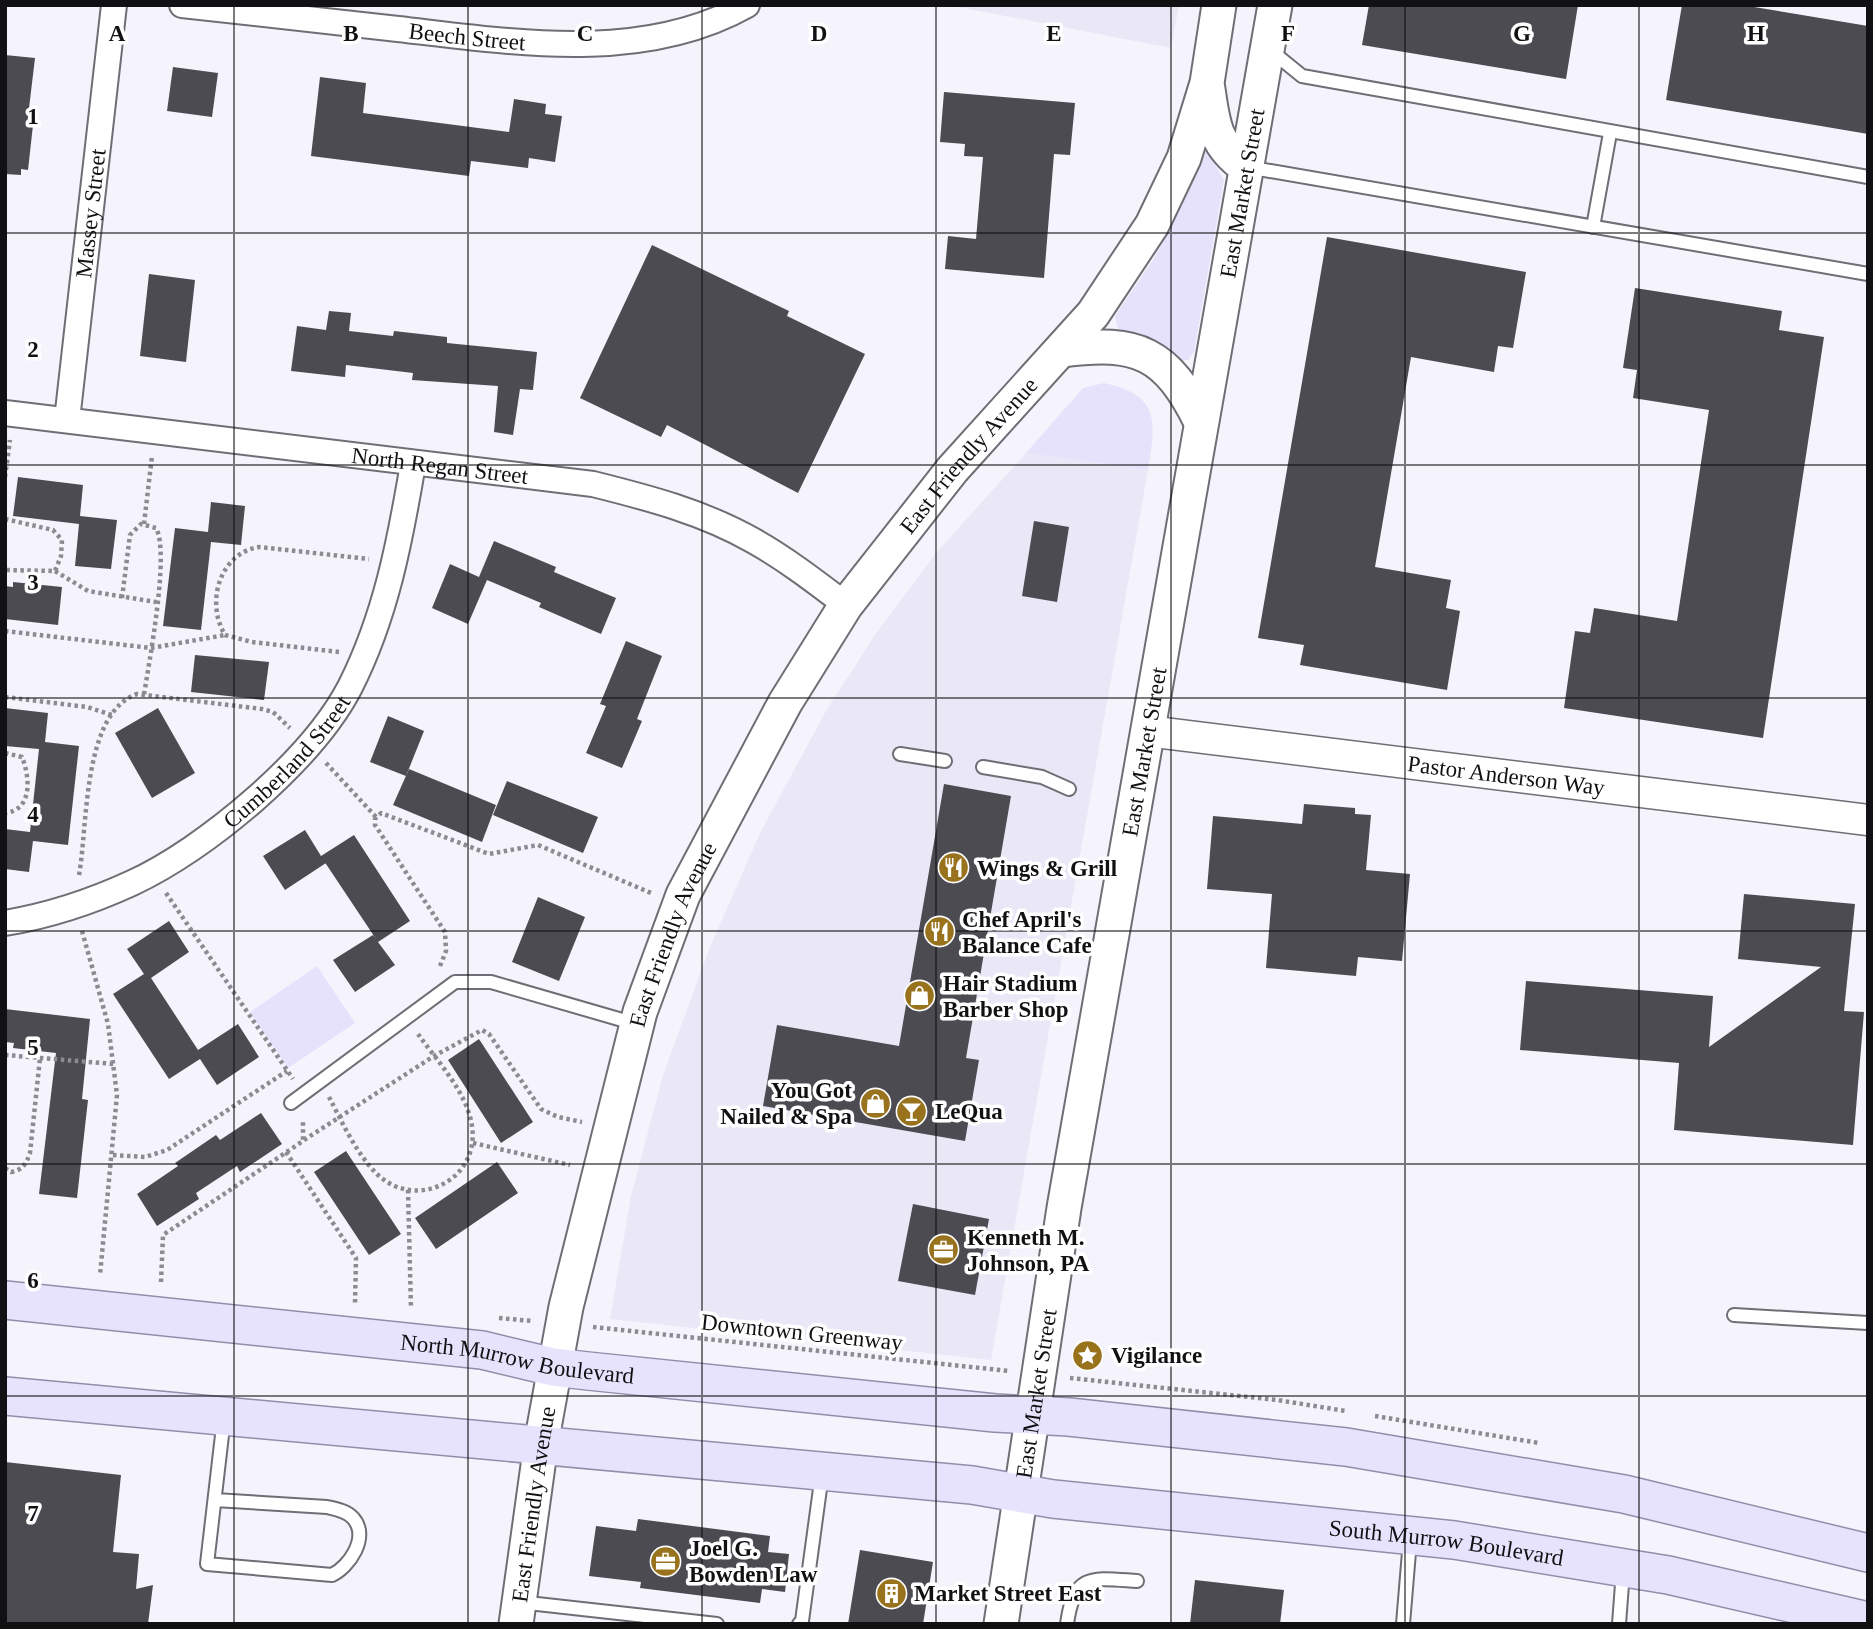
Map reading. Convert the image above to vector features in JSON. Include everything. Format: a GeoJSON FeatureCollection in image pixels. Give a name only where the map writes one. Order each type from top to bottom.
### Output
{"type":"FeatureCollection","features":[{"type":"Feature","properties":{"kind":"main road"},"geometry":{"type":"LineString","coordinates":[[1062,349],[1093,314],[1152,225],[1184,158],[1207,83],[1219,5]]}},
{"type":"Feature","properties":{"kind":"main road","name":"East Market Street"},"geometry":{"type":"LineString","coordinates":[[1001,1624],[1031,1415],[1147,731],[1275,5]]}},
{"type":"Feature","properties":{"kind":"main road"},"geometry":{"type":"LineString","coordinates":[[1207,83],[1212,124],[1222,147],[1246,167]]}},
{"type":"Feature","properties":{"kind":"main road"},"geometry":{"type":"LineString","coordinates":[[1062,349],[1098,345],[1129,348],[1158,362],[1179,380],[1201,422]]}},
{"type":"Feature","properties":{"kind":"main road","name":"East Friendly Avenue"},"geometry":{"type":"LineString","coordinates":[[517,1613],[554,1367],[598,1172],[636,1024],[680,904],[785,703],[846,605],[952,470],[1062,349]]}},
{"type":"Feature","properties":{"kind":"main road","name":"North Murrow Boulevard"},"geometry":{"type":"LineString","coordinates":[[5,1300],[482,1350],[554,1367],[1031,1415]]}},
{"type":"Feature","properties":{"kind":"main road"},"geometry":{"type":"LineString","coordinates":[[5,1395],[224,1418],[823,1470],[1019,1492]]}},
{"type":"Feature","properties":{"kind":"main road"},"geometry":{"type":"LineString","coordinates":[[1031,1415],[1346,1447],[1498,1471],[1624,1494],[1868,1553]]}},
{"type":"Feature","properties":{"kind":"main road","name":"South Murrow Boulevard"},"geometry":{"type":"LineString","coordinates":[[1019,1492],[1053,1499],[1454,1540],[1624,1568],[1868,1621]]}},
{"type":"Feature","properties":{"kind":"street","name":"Massey Street"},"geometry":{"type":"LineString","coordinates":[[67,420],[114,5]]}},
{"type":"Feature","properties":{"kind":"street","name":"Beech Street"},"geometry":{"type":"LineString","coordinates":[[182,5],[513,42],[617,43],[667,34],[734,13],[747,5]]}},
{"type":"Feature","properties":{"kind":"street","name":"North Regan Street"},"geometry":{"type":"LineString","coordinates":[[9,413],[413,464],[555,478],[665,502],[712,520],[755,541],[846,605]]}},
{"type":"Feature","properties":{"kind":"street","name":"Cumberland Street"},"geometry":{"type":"LineString","coordinates":[[5,923],[74,904],[132,883],[152,872],[194,846],[259,796],[308,744],[349,689],[364,655],[396,562],[413,464]]}},
{"type":"Feature","properties":{"kind":"street","name":"Pastor Anderson Way"},"geometry":{"type":"LineString","coordinates":[[1147,731],[1868,820]]}},
{"type":"Feature","properties":{"kind":"lane"},"geometry":{"type":"LineString","coordinates":[[1267,47],[1303,76],[1868,177]]}},
{"type":"Feature","properties":{"kind":"lane"},"geometry":{"type":"LineString","coordinates":[[1593,228],[1610,133]]}},
{"type":"Feature","properties":{"kind":"lane"},"geometry":{"type":"LineString","coordinates":[[1246,167],[1868,274]]}},
{"type":"Feature","properties":{"kind":"lane"},"geometry":{"type":"LineString","coordinates":[[900,754],[946,761]]}},
{"type":"Feature","properties":{"kind":"lane"},"geometry":{"type":"LineString","coordinates":[[983,767],[1042,777],[1069,789]]}},
{"type":"Feature","properties":{"kind":"lane"},"geometry":{"type":"LineString","coordinates":[[291,1103],[455,982],[491,982],[636,1024]]}},
{"type":"Feature","properties":{"kind":"lane"},"geometry":{"type":"LineString","coordinates":[[1734,1315],[1868,1323]]}},
{"type":"Feature","properties":{"kind":"lane"},"geometry":{"type":"LineString","coordinates":[[215,1500],[327,1507],[343,1511],[354,1518],[359,1531],[358,1546],[342,1571],[320,1577],[207,1564],[224,1418]]}},
{"type":"Feature","properties":{"kind":"lane"},"geometry":{"type":"LineString","coordinates":[[799,1624],[802,1621],[823,1470]]}},
{"type":"Feature","properties":{"kind":"lane"},"geometry":{"type":"LineString","coordinates":[[1403,1624],[1410,1536]]}},
{"type":"Feature","properties":{"kind":"lane"},"geometry":{"type":"LineString","coordinates":[[1619,1624],[1624,1568]]}},
{"type":"Feature","properties":{"kind":"lane"},"geometry":{"type":"LineString","coordinates":[[1067,1624],[1076,1588],[1085,1581],[1097,1578],[1137,1581]]}},
{"type":"Feature","properties":{"kind":"lane"},"geometry":{"type":"LineString","coordinates":[[517,1613],[717,1624]]}},
{"type":"Feature","properties":{"kind":"path"},"geometry":{"type":"LineString","coordinates":[[5,477],[9,413]]}},
{"type":"Feature","properties":{"kind":"path"},"geometry":{"type":"LineString","coordinates":[[144,524],[155,431]]}},
{"type":"Feature","properties":{"kind":"path"},"geometry":{"type":"LineString","coordinates":[[5,519],[59,533],[62,548],[55,571]]}},
{"type":"Feature","properties":{"kind":"path"},"geometry":{"type":"LineString","coordinates":[[122,598],[133,528],[144,524],[156,528],[161,537],[144,695]]}},
{"type":"Feature","properties":{"kind":"path"},"geometry":{"type":"LineString","coordinates":[[225,635],[219,618],[219,584],[230,560],[246,549],[259,547],[396,562]]}},
{"type":"Feature","properties":{"kind":"path"},"geometry":{"type":"LineString","coordinates":[[5,570],[55,571],[88,590],[156,602]]}},
{"type":"Feature","properties":{"kind":"path"},"geometry":{"type":"LineString","coordinates":[[5,631],[151,648],[225,635],[252,642],[364,655]]}},
{"type":"Feature","properties":{"kind":"path"},"geometry":{"type":"LineString","coordinates":[[100,1275],[117,1095],[108,1024],[74,904],[92,767],[97,746],[112,715],[127,698],[144,695],[272,712],[308,744],[376,817]]}},
{"type":"Feature","properties":{"kind":"path"},"geometry":{"type":"LineString","coordinates":[[5,697],[87,706],[112,715]]}},
{"type":"Feature","properties":{"kind":"path"},"geometry":{"type":"LineString","coordinates":[[5,753],[22,757],[29,782],[24,802],[17,810],[5,813]]}},
{"type":"Feature","properties":{"kind":"path"},"geometry":{"type":"LineString","coordinates":[[432,997],[446,951],[444,932],[375,825],[376,817],[381,813],[489,854],[538,845],[680,904]]}},
{"type":"Feature","properties":{"kind":"path"},"geometry":{"type":"LineString","coordinates":[[152,872],[302,1094],[303,1141]]}},
{"type":"Feature","properties":{"kind":"path"},"geometry":{"type":"LineString","coordinates":[[320,1081],[340,1119],[376,1174],[389,1183],[408,1190],[429,1191],[455,1177],[473,1143],[468,1110],[434,1056],[405,1017]]}},
{"type":"Feature","properties":{"kind":"path"},"geometry":{"type":"LineString","coordinates":[[161,1282],[163,1235],[167,1230],[434,1056],[482,1030],[489,1034],[541,1109],[558,1118],[610,1127]]}},
{"type":"Feature","properties":{"kind":"path"},"geometry":{"type":"LineString","coordinates":[[5,1055],[114,1064]]}},
{"type":"Feature","properties":{"kind":"path"},"geometry":{"type":"LineString","coordinates":[[5,1168],[10,1172],[18,1171],[26,1164],[30,1153],[40,1058]]}},
{"type":"Feature","properties":{"kind":"path"},"geometry":{"type":"LineString","coordinates":[[113,1155],[145,1157],[167,1150],[287,1072]]}},
{"type":"Feature","properties":{"kind":"path"},"geometry":{"type":"LineString","coordinates":[[473,1143],[598,1172]]}},
{"type":"Feature","properties":{"kind":"path"},"geometry":{"type":"LineString","coordinates":[[286,1152],[356,1258],[355,1303]]}},
{"type":"Feature","properties":{"kind":"path"},"geometry":{"type":"LineString","coordinates":[[408,1190],[411,1309]]}},
{"type":"Feature","properties":{"kind":"path","name":"Downtown Greenway"},"geometry":{"type":"LineString","coordinates":[[583,1326],[1017,1372]]}},
{"type":"Feature","properties":{"kind":"shaded area"},"geometry":{"type":"Polygon","coordinates":[[[948,5],[1179,5],[1171,48],[948,5]]]}},
{"type":"Feature","properties":{"kind":"shaded area"},"geometry":{"type":"Polygon","coordinates":[[[1208,152],[1224,180],[1194,352],[1188,360],[1178,360],[1159,345],[1118,330],[1115,316],[1153,260],[1181,208],[1202,153],[1208,152]]]}},
{"type":"Feature","properties":{"kind":"shaded area"},"geometry":{"type":"Polygon","coordinates":[[[1104,383],[1122,388],[1145,403],[1152,424],[1148,470],[1026,453],[1083,388],[1104,383]]]}},
{"type":"Feature","properties":{"kind":"shaded area"},"geometry":{"type":"Polygon","coordinates":[[[1026,453],[1148,470],[991,1360],[610,1319],[631,1196],[663,1075],[710,947],[760,833],[827,709],[877,632],[936,553],[1026,453]]]}},
{"type":"Feature","properties":{"kind":"shaded area"},"geometry":{"type":"Polygon","coordinates":[[[317,966],[355,1023],[288,1068],[250,1012],[317,966]]]}},
{"type":"Feature","properties":{"kind":"building"},"geometry":{"type":"Polygon","coordinates":[[[1369,5],[1578,5],[1566,79],[1362,45],[1369,5]]]}},
{"type":"Feature","properties":{"kind":"building"},"geometry":{"type":"Polygon","coordinates":[[[1682,5],[1742,5],[1868,26],[1868,134],[1666,100],[1682,5]]]}},
{"type":"Feature","properties":{"kind":"building"},"geometry":{"type":"Polygon","coordinates":[[[5,55],[35,58],[27,125],[33,125],[28,170],[21,169],[21,175],[5,174],[5,55]]]}},
{"type":"Feature","properties":{"kind":"building"},"geometry":{"type":"Polygon","coordinates":[[[173,67],[218,73],[212,117],[167,111],[173,67]]]}},
{"type":"Feature","properties":{"kind":"building"},"geometry":{"type":"Polygon","coordinates":[[[320,77],[366,83],[363,113],[509,132],[514,99],[546,104],[545,114],[562,116],[555,162],[529,158],[528,168],[471,161],[469,176],[311,156],[320,77]]]}},
{"type":"Feature","properties":{"kind":"building"},"geometry":{"type":"Polygon","coordinates":[[[944,92],[1075,103],[1070,155],[1054,154],[1044,278],[945,269],[948,236],[976,239],[983,157],[964,156],[965,144],[940,142],[944,92]]]}},
{"type":"Feature","properties":{"kind":"building"},"geometry":{"type":"Polygon","coordinates":[[[1327,237],[1526,272],[1513,348],[1498,346],[1494,372],[1411,357],[1375,567],[1451,580],[1446,608],[1460,611],[1447,690],[1300,665],[1304,645],[1258,638],[1327,237]]]}},
{"type":"Feature","properties":{"kind":"building"},"geometry":{"type":"Polygon","coordinates":[[[652,245],[789,311],[787,316],[865,354],[798,493],[667,425],[661,437],[580,398],[652,245]]]}},
{"type":"Feature","properties":{"kind":"building"},"geometry":{"type":"Polygon","coordinates":[[[149,274],[195,280],[186,362],[140,356],[149,274]]]}},
{"type":"Feature","properties":{"kind":"building"},"geometry":{"type":"Polygon","coordinates":[[[1635,288],[1782,311],[1779,330],[1824,337],[1763,738],[1564,708],[1575,631],[1590,633],[1594,608],[1677,621],[1709,410],[1633,398],[1637,370],[1623,368],[1635,288]]]}},
{"type":"Feature","properties":{"kind":"building"},"geometry":{"type":"Polygon","coordinates":[[[329,311],[351,313],[349,331],[393,336],[394,331],[447,337],[447,343],[537,352],[533,390],[520,389],[513,435],[494,432],[498,386],[412,380],[413,373],[346,365],[345,377],[291,371],[297,326],[326,330],[329,311]]]}},
{"type":"Feature","properties":{"kind":"building"},"geometry":{"type":"Polygon","coordinates":[[[18,477],[83,485],[80,516],[117,520],[111,569],[75,566],[79,524],[13,516],[18,477]]]}},
{"type":"Feature","properties":{"kind":"building"},"geometry":{"type":"Polygon","coordinates":[[[211,502],[245,506],[241,545],[211,542],[201,630],[163,626],[175,528],[208,532],[211,502]]]}},
{"type":"Feature","properties":{"kind":"building"},"geometry":{"type":"Polygon","coordinates":[[[1034,521],[1069,527],[1057,602],[1022,596],[1034,521]]]}},
{"type":"Feature","properties":{"kind":"building"},"geometry":{"type":"Polygon","coordinates":[[[494,541],[556,567],[554,572],[616,598],[601,634],[539,607],[541,603],[487,580],[468,624],[432,608],[450,564],[479,577],[494,541]]]}},
{"type":"Feature","properties":{"kind":"building"},"geometry":{"type":"Polygon","coordinates":[[[13,582],[62,587],[58,625],[5,619],[5,586],[13,587],[13,582]]]}},
{"type":"Feature","properties":{"kind":"building"},"geometry":{"type":"Polygon","coordinates":[[[626,641],[662,656],[637,719],[642,721],[622,768],[586,753],[606,706],[600,704],[626,641]]]}},
{"type":"Feature","properties":{"kind":"building"},"geometry":{"type":"Polygon","coordinates":[[[195,655],[269,662],[264,700],[191,692],[195,655]]]}},
{"type":"Feature","properties":{"kind":"building"},"geometry":{"type":"Polygon","coordinates":[[[5,708],[48,713],[45,742],[79,746],[68,845],[33,841],[29,872],[5,869],[5,829],[30,832],[39,749],[5,746],[5,708]]]}},
{"type":"Feature","properties":{"kind":"building"},"geometry":{"type":"Polygon","coordinates":[[[158,708],[195,773],[152,798],[115,733],[158,708]]]}},
{"type":"Feature","properties":{"kind":"building"},"geometry":{"type":"Polygon","coordinates":[[[388,716],[424,731],[406,776],[370,762],[388,716]]]}},
{"type":"Feature","properties":{"kind":"building"},"geometry":{"type":"Polygon","coordinates":[[[409,769],[496,805],[482,842],[393,805],[409,769]]]}},
{"type":"Feature","properties":{"kind":"building"},"geometry":{"type":"Polygon","coordinates":[[[507,781],[598,817],[583,853],[493,815],[507,781]]]}},
{"type":"Feature","properties":{"kind":"building"},"geometry":{"type":"Polygon","coordinates":[[[944,784],[1011,796],[966,1058],[979,1060],[965,1141],[763,1106],[777,1025],[899,1046],[944,784]]]}},
{"type":"Feature","properties":{"kind":"building"},"geometry":{"type":"Polygon","coordinates":[[[1304,804],[1355,808],[1355,814],[1371,815],[1366,870],[1410,874],[1402,961],[1358,957],[1356,976],[1266,968],[1272,894],[1207,889],[1213,816],[1302,824],[1304,804]]]}},
{"type":"Feature","properties":{"kind":"building"},"geometry":{"type":"Polygon","coordinates":[[[305,830],[321,856],[354,835],[410,921],[378,942],[395,965],[355,992],[333,960],[373,935],[376,939],[326,863],[285,890],[263,856],[305,830]]]}},
{"type":"Feature","properties":{"kind":"building"},"geometry":{"type":"Polygon","coordinates":[[[1744,894],[1855,904],[1844,1011],[1864,1012],[1853,1145],[1674,1130],[1679,1063],[1520,1050],[1526,981],[1713,996],[1709,1047],[1821,967],[1738,959],[1744,894]]]}},
{"type":"Feature","properties":{"kind":"building"},"geometry":{"type":"Polygon","coordinates":[[[538,897],[585,917],[559,981],[512,962],[538,897]]]}},
{"type":"Feature","properties":{"kind":"building"},"geometry":{"type":"Polygon","coordinates":[[[169,921],[189,952],[151,978],[198,1050],[238,1024],[259,1057],[217,1085],[200,1059],[169,1079],[113,994],[144,974],[127,949],[169,921]]]}},
{"type":"Feature","properties":{"kind":"building"},"geometry":{"type":"Polygon","coordinates":[[[5,1009],[90,1019],[82,1099],[88,1100],[77,1198],[39,1194],[56,1053],[13,1048],[14,1043],[5,1042],[5,1009]]]}},
{"type":"Feature","properties":{"kind":"building"},"geometry":{"type":"Polygon","coordinates":[[[479,1039],[533,1122],[501,1143],[448,1060],[479,1039]]]}},
{"type":"Feature","properties":{"kind":"building"},"geometry":{"type":"Polygon","coordinates":[[[261,1113],[282,1144],[240,1172],[237,1166],[196,1193],[199,1199],[157,1226],[137,1194],[216,1135],[220,1140],[261,1113]]]}},
{"type":"Feature","properties":{"kind":"building"},"geometry":{"type":"Polygon","coordinates":[[[346,1151],[401,1234],[369,1255],[314,1172],[346,1151]]]}},
{"type":"Feature","properties":{"kind":"building"},"geometry":{"type":"Polygon","coordinates":[[[497,1162],[518,1193],[436,1249],[415,1218],[497,1162]]]}},
{"type":"Feature","properties":{"kind":"building"},"geometry":{"type":"Polygon","coordinates":[[[913,1204],[989,1219],[975,1295],[898,1281],[913,1204]]]}},
{"type":"Feature","properties":{"kind":"building"},"geometry":{"type":"Polygon","coordinates":[[[5,1462],[121,1475],[113,1552],[139,1554],[136,1589],[153,1585],[148,1624],[5,1624],[5,1462]]]}},
{"type":"Feature","properties":{"kind":"building"},"geometry":{"type":"Polygon","coordinates":[[[638,1519],[770,1536],[768,1552],[789,1554],[785,1592],[762,1589],[760,1603],[640,1588],[641,1582],[589,1576],[596,1526],[636,1531],[638,1519]]]}},
{"type":"Feature","properties":{"kind":"building","name":"Market Street East"},"geometry":{"type":"Polygon","coordinates":[[[860,1550],[933,1562],[923,1624],[848,1624],[860,1550]]]}},
{"type":"Feature","properties":{"kind":"building"},"geometry":{"type":"Polygon","coordinates":[[[1195,1580],[1284,1590],[1280,1624],[1190,1624],[1195,1580]]]}},
{"type":"Feature","properties":{"kind":"place","name":"Wings & Grill"},"geometry":{"type":"Point","coordinates":[954,868]}},
{"type":"Feature","properties":{"kind":"place","name":"Chef April's Balance Cafe"},"geometry":{"type":"Point","coordinates":[939,932]}},
{"type":"Feature","properties":{"kind":"place","name":"Hair Stadium Barber Shop"},"geometry":{"type":"Point","coordinates":[920,996]}},
{"type":"Feature","properties":{"kind":"place","name":"You Got Nailed & Spa"},"geometry":{"type":"Point","coordinates":[875,1103]}},
{"type":"Feature","properties":{"kind":"place","name":"LeQua"},"geometry":{"type":"Point","coordinates":[912,1111]}},
{"type":"Feature","properties":{"kind":"place","name":"Kenneth M. Johnson, PA"},"geometry":{"type":"Point","coordinates":[944,1250]}},
{"type":"Feature","properties":{"kind":"place","name":"Vigilance"},"geometry":{"type":"Point","coordinates":[1088,1355]}},
{"type":"Feature","properties":{"kind":"place","name":"Joel G. Bowden Law"},"geometry":{"type":"Point","coordinates":[666,1561]}},
{"type":"Feature","properties":{"kind":"place","name":"Market Street East"},"geometry":{"type":"Point","coordinates":[891,1593]}}]}
